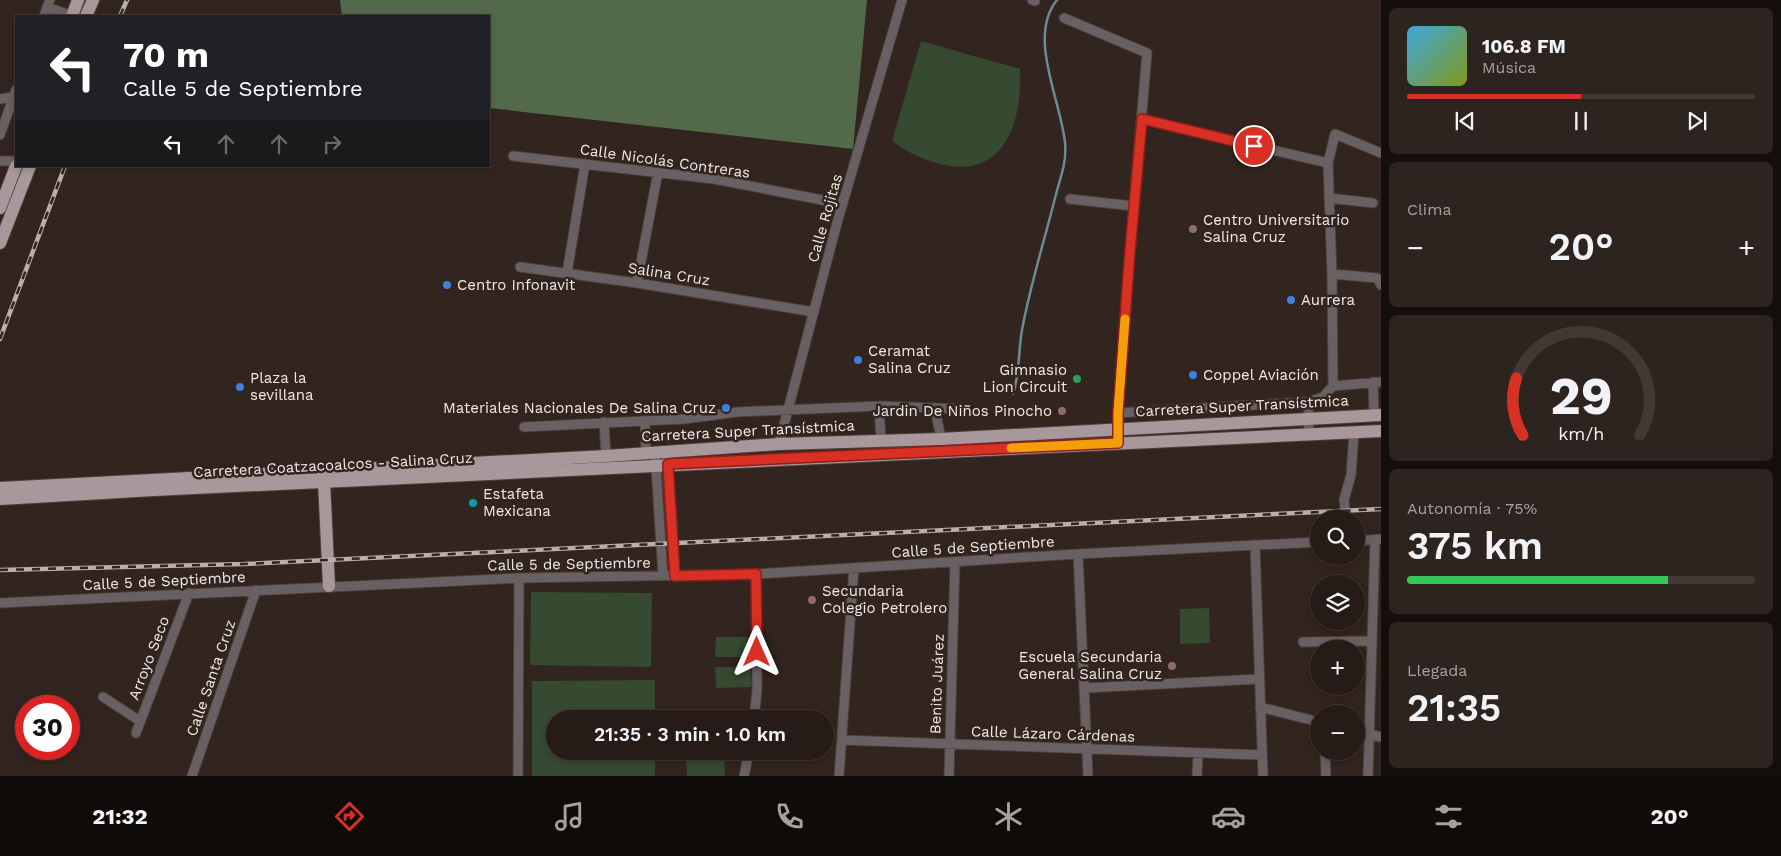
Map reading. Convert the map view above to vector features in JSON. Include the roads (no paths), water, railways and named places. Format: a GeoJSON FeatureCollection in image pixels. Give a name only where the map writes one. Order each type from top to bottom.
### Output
{"type":"FeatureCollection","features":[{"type":"Feature","properties":{"kind":"main road"},"geometry":{"type":"LineString","coordinates":[[72,15],[78,0]]}},
{"type":"Feature","properties":{"kind":"main road"},"geometry":{"type":"LineString","coordinates":[[86,15],[93,0]]}},
{"type":"Feature","properties":{"kind":"main road"},"geometry":{"type":"LineString","coordinates":[[0,243],[16,167]]}},
{"type":"Feature","properties":{"kind":"main road"},"geometry":{"type":"LineString","coordinates":[[0,250],[6,210],[29,167]]}},
{"type":"Feature","properties":{"kind":"main road","name":"Carretera Super Transístmica"},"geometry":{"type":"LineString","coordinates":[[0,488],[325,476],[779,444],[941,439],[1377,415]]}},
{"type":"Feature","properties":{"kind":"main road","name":"Carretera Super Transístmica"},"geometry":{"type":"LineString","coordinates":[[662,465],[1381,431]]}},
{"type":"Feature","properties":{"kind":"main road","name":"Carretera Coatzacoalcos - Salina Cruz"},"geometry":{"type":"LineString","coordinates":[[0,499],[325,476],[662,465]]}},
{"type":"Feature","properties":{"kind":"main road"},"geometry":{"type":"LineString","coordinates":[[325,476],[329,586]]}},
{"type":"Feature","properties":{"kind":"street","name":"Calle Rojitas"},"geometry":{"type":"LineString","coordinates":[[779,444],[843,204],[902,0]]}},
{"type":"Feature","properties":{"kind":"street"},"geometry":{"type":"LineString","coordinates":[[47,8],[69,15]]}},
{"type":"Feature","properties":{"kind":"street"},"geometry":{"type":"LineString","coordinates":[[1064,18],[1147,53],[1133,206],[1118,412],[1118,443]]}},
{"type":"Feature","properties":{"kind":"street"},"geometry":{"type":"LineString","coordinates":[[0,99],[15,94]]}},
{"type":"Feature","properties":{"kind":"street"},"geometry":{"type":"LineString","coordinates":[[0,134],[15,94]]}},
{"type":"Feature","properties":{"kind":"street"},"geometry":{"type":"LineString","coordinates":[[1142,119],[1328,163]]}},
{"type":"Feature","properties":{"kind":"street"},"geometry":{"type":"LineString","coordinates":[[1333,386],[1332,274],[1328,163],[1334,134],[1381,153]]}},
{"type":"Feature","properties":{"kind":"street","name":"Calle Nicolás Contreras"},"geometry":{"type":"LineString","coordinates":[[513,156],[714,178],[843,204]]}},
{"type":"Feature","properties":{"kind":"street"},"geometry":{"type":"LineString","coordinates":[[0,161],[15,161]]}},
{"type":"Feature","properties":{"kind":"street"},"geometry":{"type":"LineString","coordinates":[[567,273],[585,164]]}},
{"type":"Feature","properties":{"kind":"street"},"geometry":{"type":"LineString","coordinates":[[637,283],[658,172]]}},
{"type":"Feature","properties":{"kind":"street"},"geometry":{"type":"LineString","coordinates":[[1329,198],[1373,203]]}},
{"type":"Feature","properties":{"kind":"street"},"geometry":{"type":"LineString","coordinates":[[1070,199],[1133,206]]}},
{"type":"Feature","properties":{"kind":"street","name":"Salina Cruz"},"geometry":{"type":"LineString","coordinates":[[520,267],[637,283],[814,312]]}},
{"type":"Feature","properties":{"kind":"street"},"geometry":{"type":"LineString","coordinates":[[1332,274],[1377,278],[1381,285]]}},
{"type":"Feature","properties":{"kind":"street"},"geometry":{"type":"LineString","coordinates":[[1118,412],[1308,402],[1323,397],[1333,386],[1377,382],[1377,415]]}},
{"type":"Feature","properties":{"kind":"street"},"geometry":{"type":"LineString","coordinates":[[1308,402],[1309,435]]}},
{"type":"Feature","properties":{"kind":"street"},"geometry":{"type":"LineString","coordinates":[[879,406],[881,440]]}},
{"type":"Feature","properties":{"kind":"street"},"geometry":{"type":"LineString","coordinates":[[524,426],[684,419],[737,412],[879,406],[961,409]]}},
{"type":"Feature","properties":{"kind":"street"},"geometry":{"type":"LineString","coordinates":[[935,408],[941,439]]}},
{"type":"Feature","properties":{"kind":"street"},"geometry":{"type":"LineString","coordinates":[[645,421],[662,465],[675,576]]}},
{"type":"Feature","properties":{"kind":"street"},"geometry":{"type":"LineString","coordinates":[[604,422],[606,456]]}},
{"type":"Feature","properties":{"kind":"street"},"geometry":{"type":"LineString","coordinates":[[1345,510],[1344,500],[1351,475],[1354,433]]}},
{"type":"Feature","properties":{"kind":"street"},"geometry":{"type":"LineString","coordinates":[[662,465],[663,576]]}},
{"type":"Feature","properties":{"kind":"street"},"geometry":{"type":"LineString","coordinates":[[1365,540],[1378,540],[1371,641],[1376,662],[1369,735],[1368,776]]}},
{"type":"Feature","properties":{"kind":"street","name":"Calle 5 de Septiembre"},"geometry":{"type":"LineString","coordinates":[[0,603],[518,578],[756,574],[1078,554],[1310,542]]}},
{"type":"Feature","properties":{"kind":"street"},"geometry":{"type":"LineString","coordinates":[[1255,545],[1263,776]]}},
{"type":"Feature","properties":{"kind":"street"},"geometry":{"type":"LineString","coordinates":[[1078,554],[1088,776]]}},
{"type":"Feature","properties":{"kind":"street","name":"Benito Juárez"},"geometry":{"type":"LineString","coordinates":[[949,776],[955,562]]}},
{"type":"Feature","properties":{"kind":"street"},"geometry":{"type":"LineString","coordinates":[[839,776],[854,568]]}},
{"type":"Feature","properties":{"kind":"street"},"geometry":{"type":"LineString","coordinates":[[755,710],[757,690],[756,574]]}},
{"type":"Feature","properties":{"kind":"street"},"geometry":{"type":"LineString","coordinates":[[518,578],[518,776]]}},
{"type":"Feature","properties":{"kind":"street","name":"Calle Santa Cruz"},"geometry":{"type":"LineString","coordinates":[[192,776],[256,590]]}},
{"type":"Feature","properties":{"kind":"street","name":"Arroyo Seco"},"geometry":{"type":"LineString","coordinates":[[136,733],[189,593]]}},
{"type":"Feature","properties":{"kind":"street"},"geometry":{"type":"LineString","coordinates":[[1303,642],[1371,641]]}},
{"type":"Feature","properties":{"kind":"street"},"geometry":{"type":"LineString","coordinates":[[1085,688],[1259,679]]}},
{"type":"Feature","properties":{"kind":"street"},"geometry":{"type":"LineString","coordinates":[[103,697],[140,721]]}},
{"type":"Feature","properties":{"kind":"street"},"geometry":{"type":"LineString","coordinates":[[1260,707],[1310,720]]}},
{"type":"Feature","properties":{"kind":"street"},"geometry":{"type":"LineString","coordinates":[[1365,734],[1381,737]]}},
{"type":"Feature","properties":{"kind":"street","name":"Calle Lázaro Cárdenas"},"geometry":{"type":"LineString","coordinates":[[842,740],[1087,748],[1198,755],[1262,755]]}},
{"type":"Feature","properties":{"kind":"street"},"geometry":{"type":"LineString","coordinates":[[1197,776],[1198,755]]}},
{"type":"Feature","properties":{"kind":"street"},"geometry":{"type":"LineString","coordinates":[[744,776],[747,760]]}},
{"type":"Feature","properties":{"kind":"street"},"geometry":{"type":"LineString","coordinates":[[1325,760],[1326,776]]}},
{"type":"Feature","properties":{"kind":"waterway"},"geometry":{"type":"LineString","coordinates":[[1013,394],[1017,378],[1025,314],[1065,157],[1062,126],[1045,50],[1045,32],[1049,15],[1057,0]]}},
{"type":"Feature","properties":{"kind":"railway"},"geometry":{"type":"LineString","coordinates":[[120,15],[127,0]]}},
{"type":"Feature","properties":{"kind":"railway"},"geometry":{"type":"LineString","coordinates":[[0,339],[65,167]]}},
{"type":"Feature","properties":{"kind":"railway"},"geometry":{"type":"LineString","coordinates":[[0,570],[244,564],[1381,509]]}},
{"type":"Feature","properties":{"kind":"place","name":"Centro Universitario Salina Cruz"},"geometry":{"type":"Point","coordinates":[1193,229]}},
{"type":"Feature","properties":{"kind":"place","name":"Centro Infonavit"},"geometry":{"type":"Point","coordinates":[447,285]}},
{"type":"Feature","properties":{"kind":"place","name":"Aurrera"},"geometry":{"type":"Point","coordinates":[1291,300]}},
{"type":"Feature","properties":{"kind":"place","name":"Ceramat Salina Cruz"},"geometry":{"type":"Point","coordinates":[858,360]}},
{"type":"Feature","properties":{"kind":"place","name":"Coppel Aviación"},"geometry":{"type":"Point","coordinates":[1193,375]}},
{"type":"Feature","properties":{"kind":"place","name":"Gimnasio Lion Circuit"},"geometry":{"type":"Point","coordinates":[1077,379]}},
{"type":"Feature","properties":{"kind":"place","name":"Plaza la sevillana"},"geometry":{"type":"Point","coordinates":[240,387]}},
{"type":"Feature","properties":{"kind":"place","name":"Materiales Nacionales De Salina Cruz"},"geometry":{"type":"Point","coordinates":[726,408]}},
{"type":"Feature","properties":{"kind":"place","name":"Jardin De Niños Pinocho"},"geometry":{"type":"Point","coordinates":[1062,411]}},
{"type":"Feature","properties":{"kind":"place","name":"Estafeta Mexicana"},"geometry":{"type":"Point","coordinates":[473,503]}},
{"type":"Feature","properties":{"kind":"place","name":"Secundaria Colegio Petrolero"},"geometry":{"type":"Point","coordinates":[812,600]}},
{"type":"Feature","properties":{"kind":"place","name":"Escuela Secundaria General Salina Cruz"},"geometry":{"type":"Point","coordinates":[1172,666]}}]}
